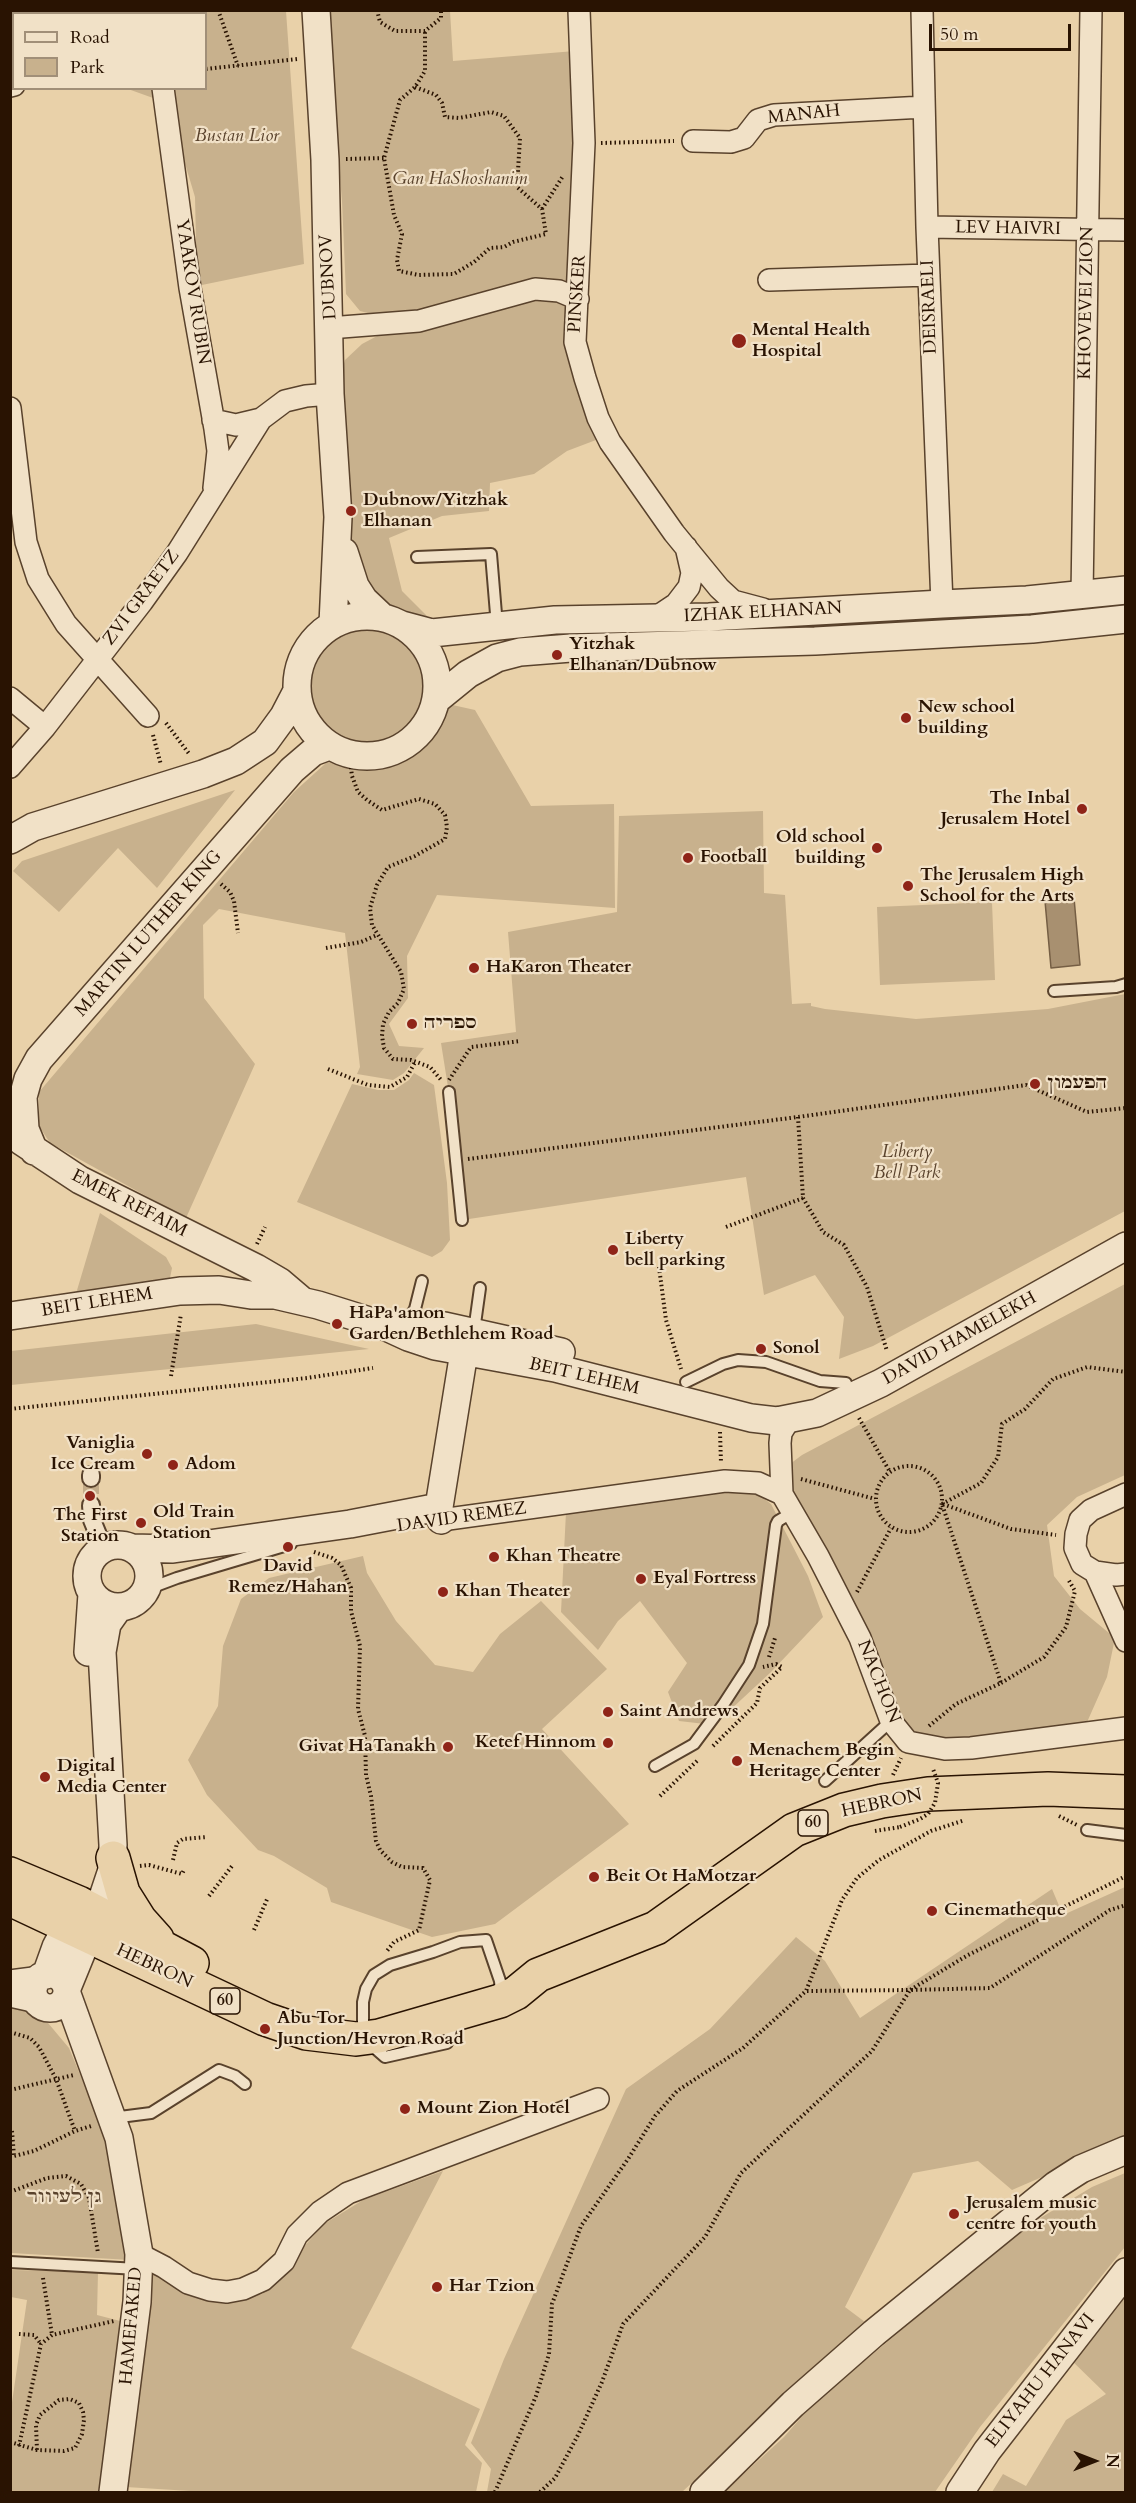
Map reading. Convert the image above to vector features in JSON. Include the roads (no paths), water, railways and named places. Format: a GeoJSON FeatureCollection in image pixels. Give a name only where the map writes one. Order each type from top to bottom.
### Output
{"type":"FeatureCollection","features":[{"type":"Feature","properties":{"kind":"highway","name":"HEBRON"},"geometry":{"type":"LineString","coordinates":[[10,1874],[186,1980],[234,2006],[288,2028],[328,2037],[456,2015],[500,1991],[656,1928],[794,1830],[844,1810],[928,1794],[1048,1789],[1125,1792]]}},
{"type":"Feature","properties":{"kind":"highway"},"geometry":{"type":"LineString","coordinates":[[127,1862],[123,1893],[140,1920],[164,1947]]}},
{"type":"Feature","properties":{"kind":"highway","name":"HEBRON"},"geometry":{"type":"LineString","coordinates":[[10,1899],[83,1919],[164,1947],[224,1982],[265,2002],[323,2020],[366,2030],[393,2016],[500,1991]]}},
{"type":"Feature","properties":{"kind":"street","name":"DUBNOV"},"geometry":{"type":"LineString","coordinates":[[316,10],[325,160],[328,328],[419,321],[535,289],[559,291],[578,299]]}},
{"type":"Feature","properties":{"kind":"street","name":"PINSKER"},"geometry":{"type":"LineString","coordinates":[[579,10],[584,143],[575,342],[597,418],[628,471],[719,588],[733,601],[775,612]]}},
{"type":"Feature","properties":{"kind":"street","name":"DEISRAELI"},"geometry":{"type":"LineString","coordinates":[[922,10],[927,227],[942,604]]}},
{"type":"Feature","properties":{"kind":"street","name":"KHOVEVEI ZION"},"geometry":{"type":"LineString","coordinates":[[1082,595],[1091,10]]}},
{"type":"Feature","properties":{"kind":"street","name":"YAAKOV RUBIN"},"geometry":{"type":"LineString","coordinates":[[163,90],[190,288],[218,451],[217,472],[212,495]]}},
{"type":"Feature","properties":{"kind":"street","name":"MANAH"},"geometry":{"type":"LineString","coordinates":[[693,141],[731,142],[744,138],[758,120],[774,115],[924,107]]}},
{"type":"Feature","properties":{"kind":"street","name":"LEV HAIVRI"},"geometry":{"type":"LineString","coordinates":[[927,227],[1125,230]]}},
{"type":"Feature","properties":{"kind":"street"},"geometry":{"type":"LineString","coordinates":[[770,280],[929,275]]}},
{"type":"Feature","properties":{"kind":"street"},"geometry":{"type":"LineString","coordinates":[[328,328],[338,517],[333,624]]}},
{"type":"Feature","properties":{"kind":"street","name":"ZVI GRAETZ"},"geometry":{"type":"LineString","coordinates":[[10,767],[45,727],[142,602],[177,553],[261,419],[285,401],[330,394]]}},
{"type":"Feature","properties":{"kind":"street"},"geometry":{"type":"LineString","coordinates":[[10,408],[12,453],[26,542],[35,570],[66,624],[148,716]]}},
{"type":"Feature","properties":{"kind":"street","name":"ZVI GRAETZ"},"geometry":{"type":"LineString","coordinates":[[213,420],[236,424],[261,419]]}},
{"type":"Feature","properties":{"kind":"street"},"geometry":{"type":"LineString","coordinates":[[338,517],[348,570],[364,600],[419,639],[431,657],[437,678],[436,700],[428,721],[414,739],[394,751],[372,756],[339,750],[313,731],[302,712],[297,691],[298,675],[306,653],[320,634],[333,624],[349,618],[365,616],[392,621]]}},
{"type":"Feature","properties":{"kind":"street","name":"PINSKER"},"geometry":{"type":"LineString","coordinates":[[655,618],[676,604],[689,587],[692,573],[686,546]]}},
{"type":"Feature","properties":{"kind":"street","name":"IZHAK ELHANAN"},"geometry":{"type":"LineString","coordinates":[[392,621],[432,633],[555,620],[655,618],[942,604],[1125,590]]}},
{"type":"Feature","properties":{"kind":"street","name":"IZHAK ELHANAN"},"geometry":{"type":"LineString","coordinates":[[436,700],[497,658],[520,652],[1032,629],[1125,619]]}},
{"type":"Feature","properties":{"kind":"street"},"geometry":{"type":"LineString","coordinates":[[10,840],[33,827],[203,774],[252,752],[273,732],[297,691]]}},
{"type":"Feature","properties":{"kind":"street"},"geometry":{"type":"LineString","coordinates":[[10,698],[45,727]]}},
{"type":"Feature","properties":{"kind":"street","name":"MARTIN LUTHER KING"},"geometry":{"type":"LineString","coordinates":[[22,1145],[25,1129],[23,1097],[28,1079],[39,1059],[292,770],[313,752],[339,750]]}},
{"type":"Feature","properties":{"kind":"street","name":"EMEK REFAIM"},"geometry":{"type":"LineString","coordinates":[[22,1145],[80,1180],[209,1245],[218,1258],[219,1290]]}},
{"type":"Feature","properties":{"kind":"street","name":"DAVID HAMELEKH"},"geometry":{"type":"LineString","coordinates":[[788,1411],[947,1331],[1125,1231]]}},
{"type":"Feature","properties":{"kind":"street"},"geometry":{"type":"LineString","coordinates":[[209,1245],[267,1274],[303,1301]]}},
{"type":"Feature","properties":{"kind":"street","name":"DAVID HAMELEKH"},"geometry":{"type":"LineString","coordinates":[[788,1411],[828,1409],[881,1383],[1125,1246]]}},
{"type":"Feature","properties":{"kind":"street","name":"BEIT LEHEM"},"geometry":{"type":"LineString","coordinates":[[10,1316],[180,1291],[252,1286],[275,1295],[394,1324],[420,1342],[470,1346],[683,1376],[755,1402],[788,1411]]}},
{"type":"Feature","properties":{"kind":"street"},"geometry":{"type":"LineString","coordinates":[[437,1516],[470,1346]]}},
{"type":"Feature","properties":{"kind":"street","name":"BEIT LEHEM"},"geometry":{"type":"LineString","coordinates":[[470,1346],[750,1418],[767,1421],[788,1411]]}},
{"type":"Feature","properties":{"kind":"street","name":"NACHON"},"geometry":{"type":"LineString","coordinates":[[788,1411],[780,1443],[789,1494],[870,1661],[891,1721],[908,1742],[945,1749],[971,1748],[1125,1728]]}},
{"type":"Feature","properties":{"kind":"street","name":"DAVID REMEZ"},"geometry":{"type":"LineString","coordinates":[[132,1548],[173,1549],[350,1524],[437,1516],[725,1481],[758,1483],[789,1494]]}},
{"type":"Feature","properties":{"kind":"street"},"geometry":{"type":"LineString","coordinates":[[1125,1494],[1091,1510],[1080,1520],[1075,1548],[1082,1564],[1095,1572],[1125,1574]]}},
{"type":"Feature","properties":{"kind":"street"},"geometry":{"type":"LineString","coordinates":[[91,1505],[92,1520],[101,1542]]}},
{"type":"Feature","properties":{"kind":"street"},"geometry":{"type":"LineString","coordinates":[[52,1991],[83,1919],[100,1844],[88,1664],[88,1627],[92,1594],[87,1581],[87,1572],[96,1554],[113,1545],[132,1548],[140,1554],[147,1566],[148,1581],[145,1590],[136,1601],[119,1607],[114,1612],[107,1624],[102,1652],[127,1862],[110,1881],[83,1919]]}},
{"type":"Feature","properties":{"kind":"street"},"geometry":{"type":"LineString","coordinates":[[1095,1572],[1125,1641]]}},
{"type":"Feature","properties":{"kind":"street"},"geometry":{"type":"LineString","coordinates":[[92,1594],[104,1604],[119,1607]]}},
{"type":"Feature","properties":{"kind":"street"},"geometry":{"type":"LineString","coordinates":[[10,1981],[52,1991]]}},
{"type":"Feature","properties":{"kind":"street"},"geometry":{"type":"LineString","coordinates":[[10,1996],[52,1991]]}},
{"type":"Feature","properties":{"kind":"street","name":"HAMEFAKED"},"geometry":{"type":"LineString","coordinates":[[52,1991],[69,2026],[89,2057],[103,2121],[119,2138],[139,2262],[136,2316],[113,2493]]}},
{"type":"Feature","properties":{"kind":"street"},"geometry":{"type":"LineString","coordinates":[[139,2262],[164,2267],[189,2283],[210,2290],[227,2292],[243,2289],[263,2280],[284,2261],[297,2235],[320,2212],[348,2193],[598,2099]]}},
{"type":"Feature","properties":{"kind":"street"},"geometry":{"type":"LineString","coordinates":[[704,2493],[830,2369],[1056,2185],[1082,2169],[1125,2150]]}},
{"type":"Feature","properties":{"kind":"street","name":"ELIYAHU HANAVI"},"geometry":{"type":"LineString","coordinates":[[960,2493],[987,2451],[1125,2272]]}},
{"type":"Feature","properties":{"kind":"lane"},"geometry":{"type":"LineString","coordinates":[[417,557],[491,554],[497,626]]}},
{"type":"Feature","properties":{"kind":"lane"},"geometry":{"type":"LineString","coordinates":[[1054,991],[1116,987],[1125,984]]}},
{"type":"Feature","properties":{"kind":"lane"},"geometry":{"type":"LineString","coordinates":[[449,1092],[462,1220]]}},
{"type":"Feature","properties":{"kind":"lane"},"geometry":{"type":"LineString","coordinates":[[394,1324],[415,1310],[422,1281]]}},
{"type":"Feature","properties":{"kind":"lane"},"geometry":{"type":"LineString","coordinates":[[470,1346],[480,1288]]}},
{"type":"Feature","properties":{"kind":"lane"},"geometry":{"type":"LineString","coordinates":[[683,1376],[738,1360],[766,1362],[820,1381],[846,1383]]}},
{"type":"Feature","properties":{"kind":"lane"},"geometry":{"type":"LineString","coordinates":[[655,1766],[694,1744],[749,1665],[763,1624],[776,1525],[789,1494]]}},
{"type":"Feature","properties":{"kind":"lane","name":"DAVID REMEZ"},"geometry":{"type":"LineString","coordinates":[[145,1590],[177,1578],[303,1541],[396,1527]]}},
{"type":"Feature","properties":{"kind":"lane"},"geometry":{"type":"LineString","coordinates":[[825,1781],[891,1721]]}},
{"type":"Feature","properties":{"kind":"lane"},"geometry":{"type":"LineString","coordinates":[[1086,1830],[1125,1835]]}},
{"type":"Feature","properties":{"kind":"lane"},"geometry":{"type":"LineString","coordinates":[[366,2030],[363,2002],[366,1989],[374,1975],[381,1970],[460,1942],[486,1940],[500,1991]]}},
{"type":"Feature","properties":{"kind":"lane"},"geometry":{"type":"LineString","coordinates":[[103,2121],[152,2113],[219,2070],[235,2076],[245,2084]]}},
{"type":"Feature","properties":{"kind":"lane"},"geometry":{"type":"LineString","coordinates":[[10,2262],[100,2267],[139,2262]]}},
{"type":"Feature","properties":{"kind":"tunnel"},"geometry":{"type":"LineString","coordinates":[[91,1478],[91,1505]]}},
{"type":"Feature","properties":{"kind":"place","name":"Mental Health Hospital"},"geometry":{"type":"Point","coordinates":[739,341]}},
{"type":"Feature","properties":{"kind":"place","name":"Dubnow/Yitzhak Elhanan"},"geometry":{"type":"Point","coordinates":[351,511]}},
{"type":"Feature","properties":{"kind":"place","name":"Yitzhak Elhanan/Dubnow"},"geometry":{"type":"Point","coordinates":[557,655]}},
{"type":"Feature","properties":{"kind":"place","name":"New school building"},"geometry":{"type":"Point","coordinates":[906,718]}},
{"type":"Feature","properties":{"kind":"place","name":"The Inbal Jerusalem Hotel"},"geometry":{"type":"Point","coordinates":[1082,809]}},
{"type":"Feature","properties":{"kind":"place","name":"Old school building"},"geometry":{"type":"Point","coordinates":[877,848]}},
{"type":"Feature","properties":{"kind":"place","name":"Football"},"geometry":{"type":"Point","coordinates":[688,858]}},
{"type":"Feature","properties":{"kind":"place","name":"The Jerusalem High School for the Arts"},"geometry":{"type":"Point","coordinates":[908,886]}},
{"type":"Feature","properties":{"kind":"place","name":"HaKaron Theater"},"geometry":{"type":"Point","coordinates":[474,968]}},
{"type":"Feature","properties":{"kind":"place","name":"ספריה"},"geometry":{"type":"Point","coordinates":[412,1024]}},
{"type":"Feature","properties":{"kind":"place","name":"הפעמון"},"geometry":{"type":"Point","coordinates":[1035,1084]}},
{"type":"Feature","properties":{"kind":"place","name":"Liberty bell parking"},"geometry":{"type":"Point","coordinates":[613,1250]}},
{"type":"Feature","properties":{"kind":"place","name":"HaPa'amon Garden/Bethlehem Road"},"geometry":{"type":"Point","coordinates":[337,1324]}},
{"type":"Feature","properties":{"kind":"place","name":"Sonol"},"geometry":{"type":"Point","coordinates":[761,1349]}},
{"type":"Feature","properties":{"kind":"place","name":"Vaniglia Ice Cream"},"geometry":{"type":"Point","coordinates":[147,1454]}},
{"type":"Feature","properties":{"kind":"place","name":"Adom"},"geometry":{"type":"Point","coordinates":[173,1465]}},
{"type":"Feature","properties":{"kind":"place","name":"The First Station"},"geometry":{"type":"Point","coordinates":[90,1496]}},
{"type":"Feature","properties":{"kind":"place","name":"Old Train Station"},"geometry":{"type":"Point","coordinates":[141,1523]}},
{"type":"Feature","properties":{"kind":"place","name":"David Remez/Hahan"},"geometry":{"type":"Point","coordinates":[288,1547]}},
{"type":"Feature","properties":{"kind":"place","name":"Khan Theatre"},"geometry":{"type":"Point","coordinates":[494,1557]}},
{"type":"Feature","properties":{"kind":"place","name":"Eyal Fortress"},"geometry":{"type":"Point","coordinates":[641,1579]}},
{"type":"Feature","properties":{"kind":"place","name":"Khan Theater"},"geometry":{"type":"Point","coordinates":[443,1592]}},
{"type":"Feature","properties":{"kind":"place","name":"Saint Andrews"},"geometry":{"type":"Point","coordinates":[608,1712]}},
{"type":"Feature","properties":{"kind":"place","name":"Ketef Hinnom"},"geometry":{"type":"Point","coordinates":[608,1743]}},
{"type":"Feature","properties":{"kind":"place","name":"Givat HaTanakh"},"geometry":{"type":"Point","coordinates":[448,1747]}},
{"type":"Feature","properties":{"kind":"place","name":"Menachem Begin Heritage Center"},"geometry":{"type":"Point","coordinates":[737,1761]}},
{"type":"Feature","properties":{"kind":"place","name":"Digital Media Center"},"geometry":{"type":"Point","coordinates":[45,1777]}},
{"type":"Feature","properties":{"kind":"place","name":"Beit Ot HaMotzar"},"geometry":{"type":"Point","coordinates":[594,1877]}},
{"type":"Feature","properties":{"kind":"place","name":"Cinematheque"},"geometry":{"type":"Point","coordinates":[932,1911]}},
{"type":"Feature","properties":{"kind":"place","name":"Abu Tor Junction/Hevron Road"},"geometry":{"type":"Point","coordinates":[265,2029]}},
{"type":"Feature","properties":{"kind":"place","name":"Mount Zion Hotel"},"geometry":{"type":"Point","coordinates":[405,2109]}},
{"type":"Feature","properties":{"kind":"place","name":"Jerusalem music centre for youth"},"geometry":{"type":"Point","coordinates":[954,2214]}},
{"type":"Feature","properties":{"kind":"place","name":"Har Tzion"},"geometry":{"type":"Point","coordinates":[437,2287]}},
{"type":"Feature","properties":{"kind":"park label","name":"Bustan Lior"},"geometry":{"type":"Point","coordinates":[237,137]}},
{"type":"Feature","properties":{"kind":"park label","name":"Gan HaShoshanim"},"geometry":{"type":"Point","coordinates":[460,180]}},
{"type":"Feature","properties":{"kind":"park label","name":"Liberty Bell Park"},"geometry":{"type":"Point","coordinates":[907,1163]}},
{"type":"Feature","properties":{"kind":"park label","name":"גן לעיוור"},"geometry":{"type":"Point","coordinates":[64,2198]}}]}
